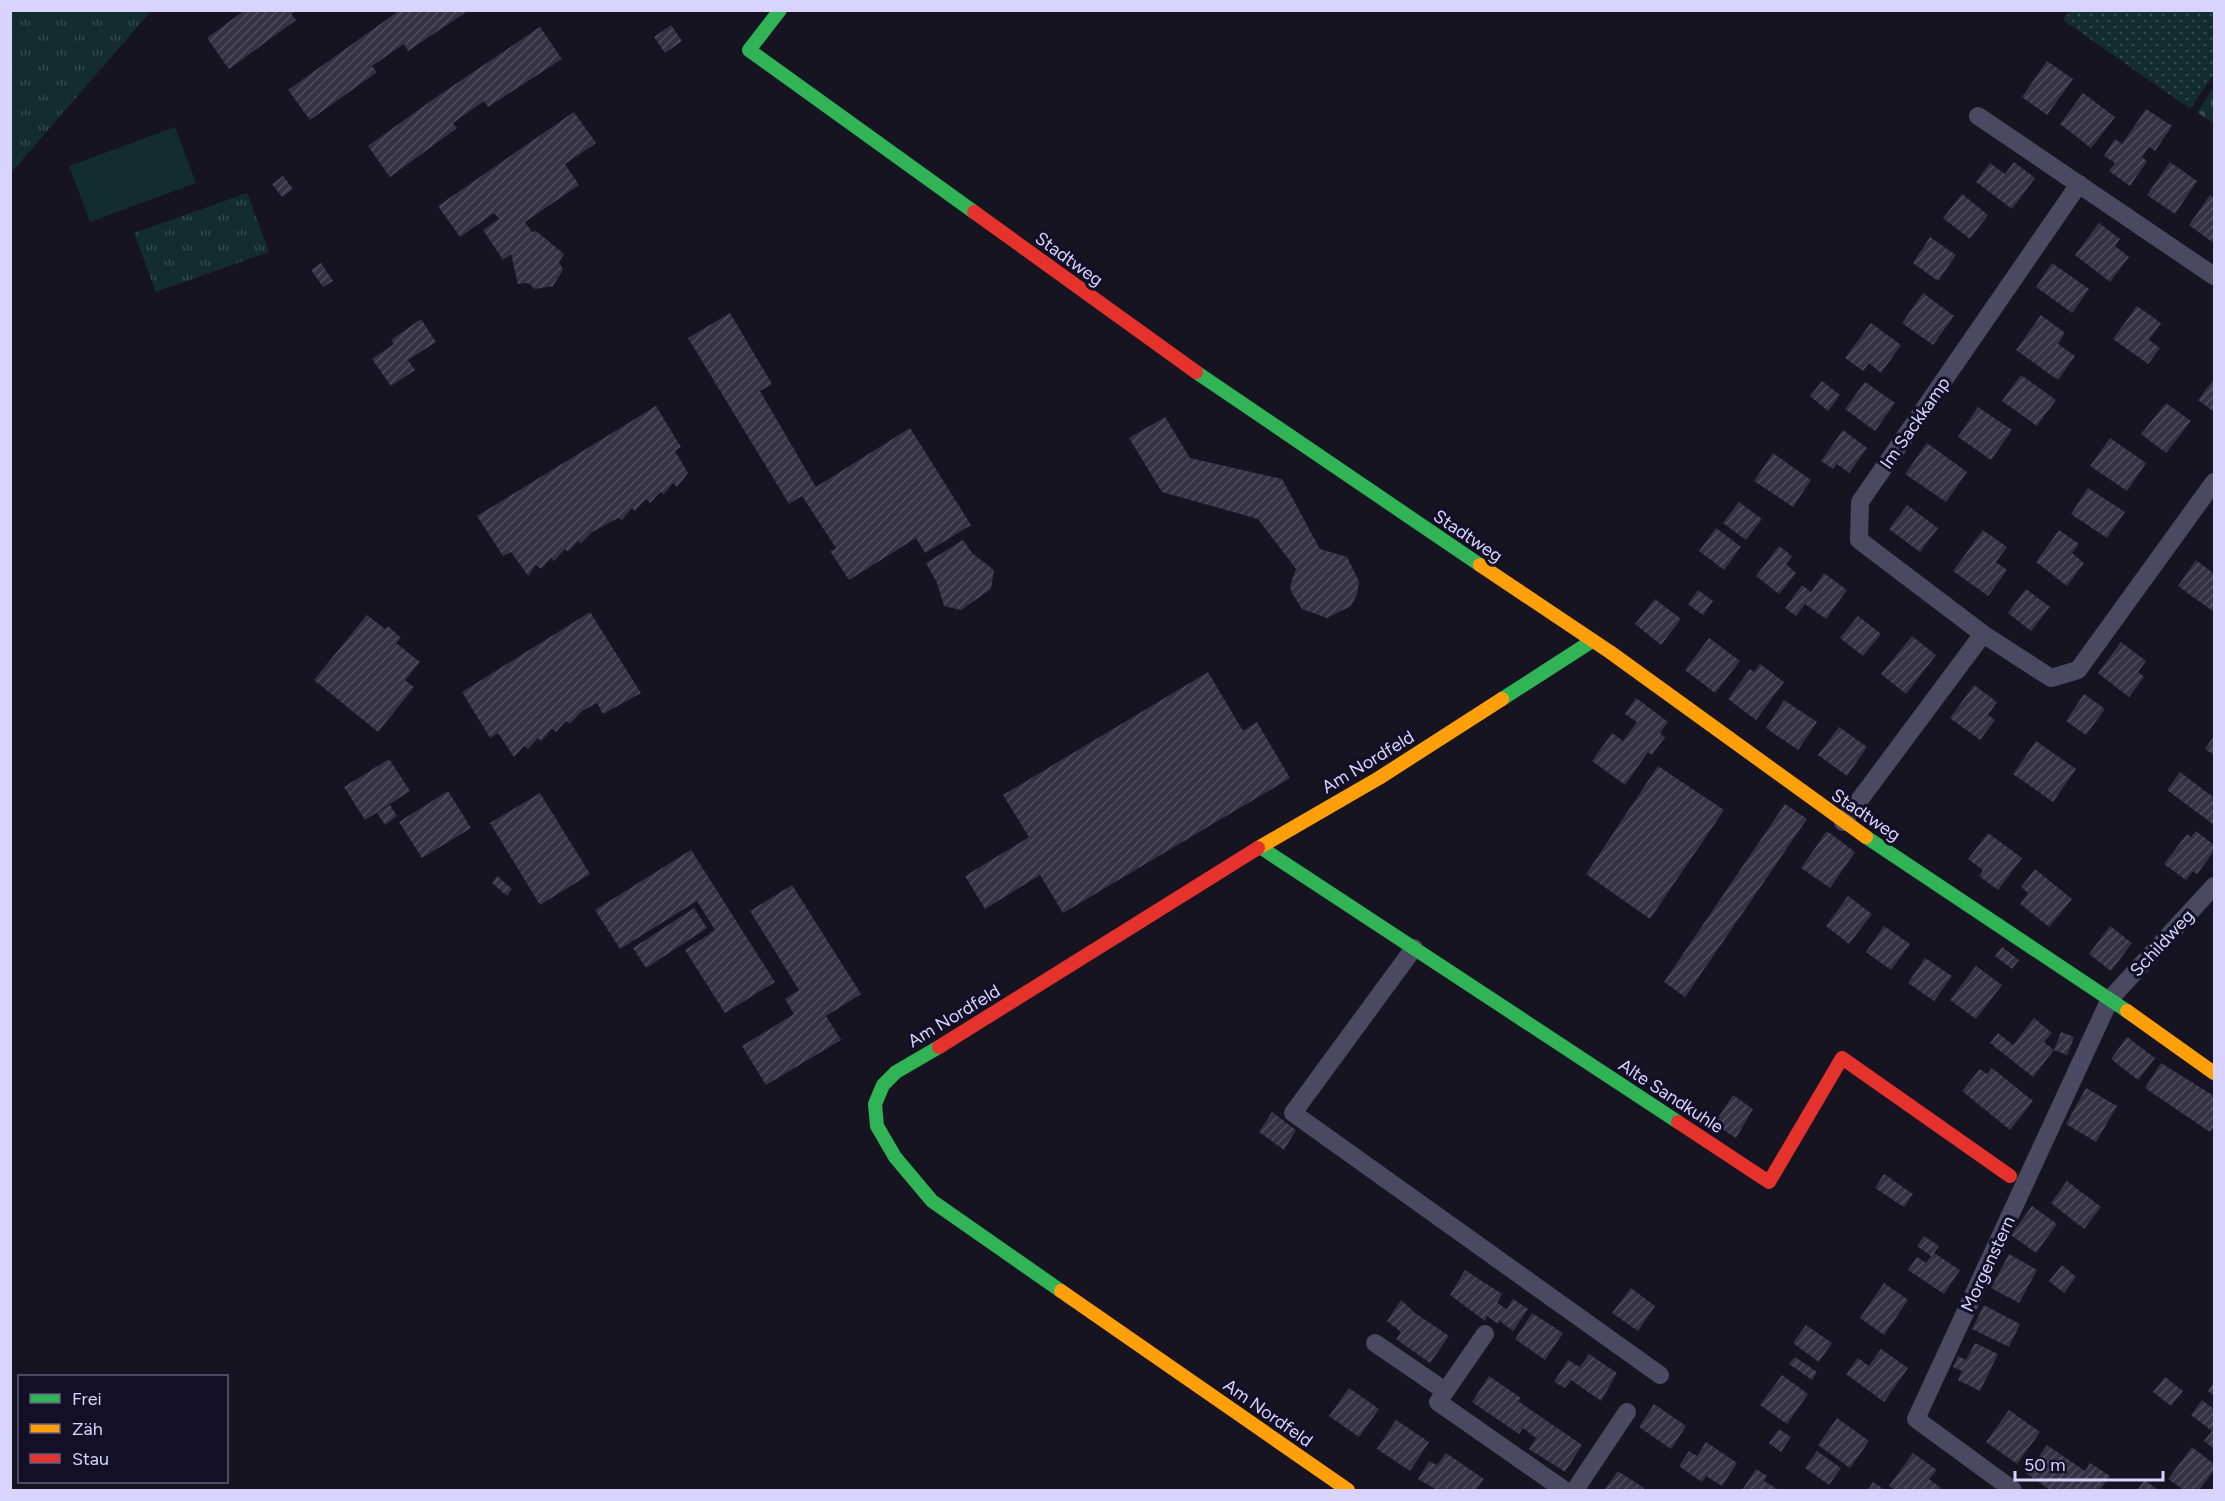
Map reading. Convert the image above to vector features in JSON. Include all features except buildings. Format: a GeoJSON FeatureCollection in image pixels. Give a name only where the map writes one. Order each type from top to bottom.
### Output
{"type":"FeatureCollection","features":[{"type":"Feature","properties":{"kind":"street","name":"Stadtweg"},"geometry":{"type":"LineString","coordinates":[[780,10],[749,51],[1172,355],[1610,652],[1843,822],[2110,999],[2214,1072]]}},
{"type":"Feature","properties":{"kind":"street"},"geometry":{"type":"LineString","coordinates":[[1978,117],[2214,276]]}},
{"type":"Feature","properties":{"kind":"street","name":"Im Sackkamp"},"geometry":{"type":"LineString","coordinates":[[2079,184],[1860,502],[1859,540],[1983,634],[2051,678],[2078,670],[2214,482]]}},
{"type":"Feature","properties":{"kind":"street"},"geometry":{"type":"LineString","coordinates":[[1843,822],[1983,634]]}},
{"type":"Feature","properties":{"kind":"street","name":"Am Nordfeld"},"geometry":{"type":"LineString","coordinates":[[1348,1491],[932,1201],[895,1157],[877,1126],[875,1104],[883,1085],[896,1072],[984,1020],[1210,876],[1379,778],[1592,641]]}},
{"type":"Feature","properties":{"kind":"street","name":"Alte Sandkuhle"},"geometry":{"type":"LineString","coordinates":[[1260,847],[1769,1182],[1842,1058],[2010,1176]]}},
{"type":"Feature","properties":{"kind":"street","name":"Schildweg"},"geometry":{"type":"LineString","coordinates":[[2110,999],[2214,886]]}},
{"type":"Feature","properties":{"kind":"street"},"geometry":{"type":"LineString","coordinates":[[1414,948],[1293,1113],[1660,1375]]}},
{"type":"Feature","properties":{"kind":"street","name":"Morgenstern"},"geometry":{"type":"LineString","coordinates":[[2013,1491],[1916,1419],[2110,999]]}},
{"type":"Feature","properties":{"kind":"street"},"geometry":{"type":"LineString","coordinates":[[1485,1334],[1438,1402],[1564,1491]]}},
{"type":"Feature","properties":{"kind":"street"},"geometry":{"type":"LineString","coordinates":[[1375,1343],[1445,1391]]}},
{"type":"Feature","properties":{"kind":"street"},"geometry":{"type":"LineString","coordinates":[[1575,1491],[1627,1412]]}},
{"type":"Feature","properties":{"kind":"green space"},"geometry":{"type":"Polygon","coordinates":[[[10,11],[151,11],[11,173],[10,11]]]}},
{"type":"Feature","properties":{"kind":"green space"},"geometry":{"type":"Polygon","coordinates":[[[2070,11],[2214,11],[2214,74],[2190,109],[2063,20],[2070,11]]]}},
{"type":"Feature","properties":{"kind":"green space"},"geometry":{"type":"Polygon","coordinates":[[[2214,87],[2214,124],[2197,112],[2214,87]]]}},
{"type":"Feature","properties":{"kind":"green space"},"geometry":{"type":"Polygon","coordinates":[[[175,127],[196,183],[90,222],[69,166],[175,127]]]}},
{"type":"Feature","properties":{"kind":"green space"},"geometry":{"type":"Polygon","coordinates":[[[247,193],[269,252],[156,292],[134,233],[247,193]]]}},
{"type":"Feature","properties":{"kind":"traffic: fast"},"geometry":{"type":"LineString","coordinates":[[780,10],[749,50],[974,212]]}},
{"type":"Feature","properties":{"kind":"traffic: fast"},"geometry":{"type":"LineString","coordinates":[[1196,372],[1480,565]]}},
{"type":"Feature","properties":{"kind":"traffic: fast"},"geometry":{"type":"LineString","coordinates":[[1502,699],[1592,641]]}},
{"type":"Feature","properties":{"kind":"traffic: fast"},"geometry":{"type":"LineString","coordinates":[[1866,837],[2127,1011]]}},
{"type":"Feature","properties":{"kind":"traffic: fast"},"geometry":{"type":"LineString","coordinates":[[1260,847],[1678,1122]]}},
{"type":"Feature","properties":{"kind":"traffic: fast"},"geometry":{"type":"LineString","coordinates":[[939,1047],[896,1072],[883,1085],[875,1104],[877,1126],[895,1157],[932,1201],[1061,1291]]}},
{"type":"Feature","properties":{"kind":"traffic: slow"},"geometry":{"type":"LineString","coordinates":[[1480,565],[1610,652],[1866,837]]}},
{"type":"Feature","properties":{"kind":"traffic: slow"},"geometry":{"type":"LineString","coordinates":[[1258,848],[1379,778],[1502,699]]}},
{"type":"Feature","properties":{"kind":"traffic: slow"},"geometry":{"type":"LineString","coordinates":[[2127,1011],[2214,1073]]}},
{"type":"Feature","properties":{"kind":"traffic: slow"},"geometry":{"type":"LineString","coordinates":[[1061,1291],[1348,1490]]}},
{"type":"Feature","properties":{"kind":"traffic: jam"},"geometry":{"type":"LineString","coordinates":[[974,212],[1196,372]]}},
{"type":"Feature","properties":{"kind":"traffic: jam"},"geometry":{"type":"LineString","coordinates":[[939,1047],[1258,848]]}},
{"type":"Feature","properties":{"kind":"traffic: jam"},"geometry":{"type":"LineString","coordinates":[[1678,1122],[1769,1182],[1842,1058],[2010,1176]]}}]}
